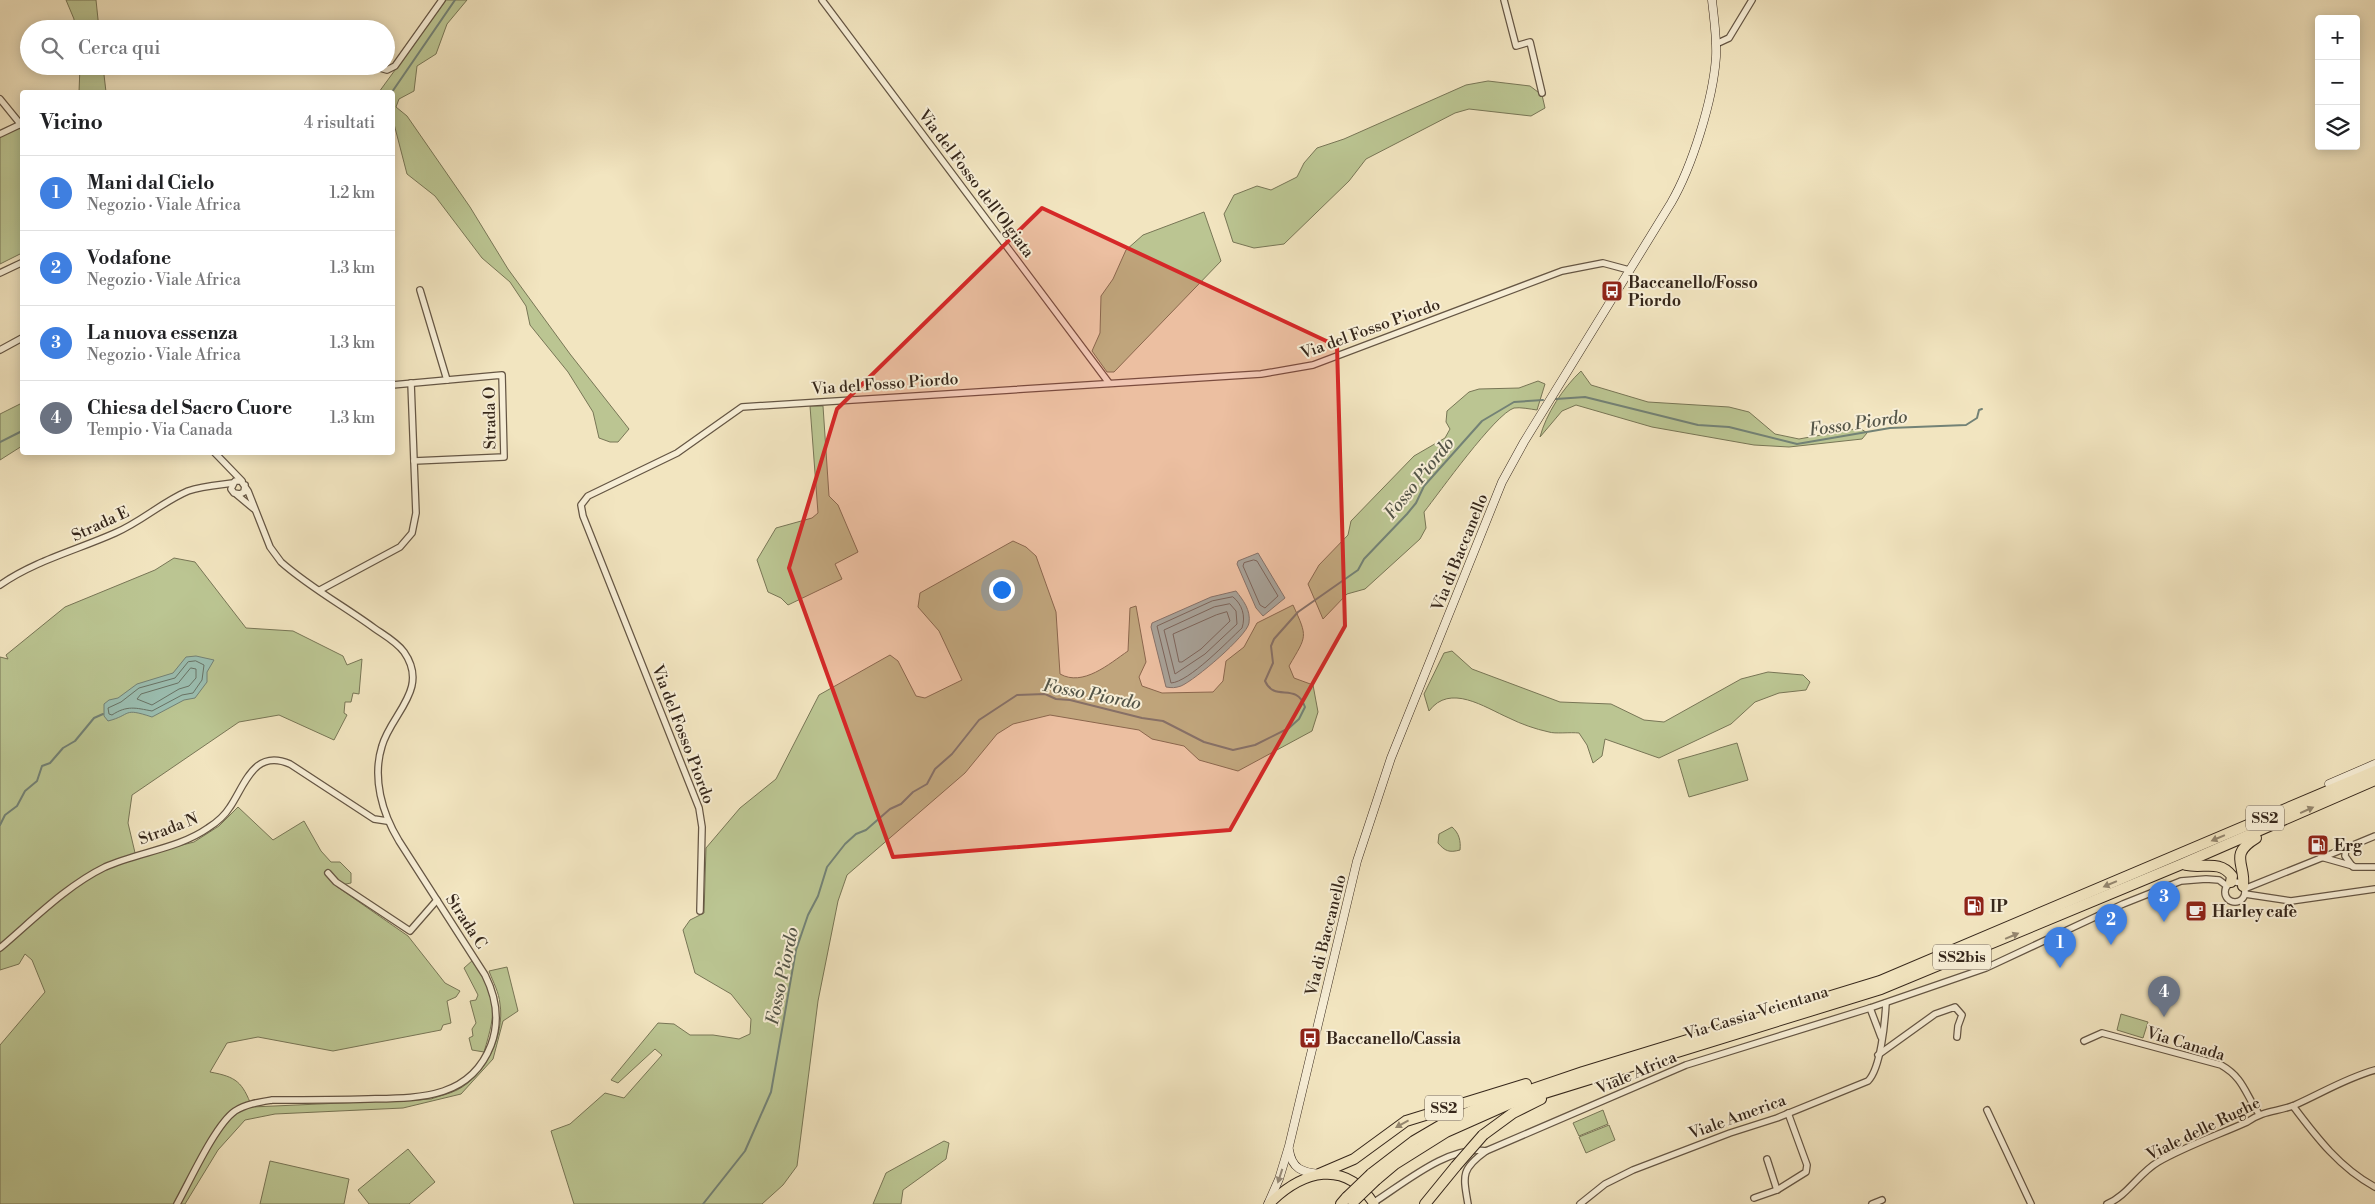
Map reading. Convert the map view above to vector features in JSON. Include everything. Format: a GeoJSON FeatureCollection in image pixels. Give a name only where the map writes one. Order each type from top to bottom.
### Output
{"type":"FeatureCollection","features":[{"type":"Feature","properties":{"kind":"highway","name":"SS2"},"geometry":{"type":"LineString","coordinates":[[2155,865],[2375,771]]}},
{"type":"Feature","properties":{"kind":"highway","name":"SS2"},"geometry":{"type":"LineString","coordinates":[[2182,864],[2375,780]]}},
{"type":"Feature","properties":{"kind":"highway"},"geometry":{"type":"LineString","coordinates":[[2234,831],[2246,820],[2328,784]]}},
{"type":"Feature","properties":{"kind":"highway"},"geometry":{"type":"LineString","coordinates":[[2244,890],[2244,880],[2239,863],[2242,848],[2271,826]]}},
{"type":"Feature","properties":{"kind":"highway"},"geometry":{"type":"LineString","coordinates":[[2182,864],[2216,864],[2228,870],[2232,876],[2229,884]]}},
{"type":"Feature","properties":{"kind":"highway","name":"Via Cassia Veientana"},"geometry":{"type":"LineString","coordinates":[[1348,1202],[1374,1177],[1425,1145],[1482,1114],[1584,1076],[1881,989],[2182,864]]}},
{"type":"Feature","properties":{"kind":"highway","name":"Via Cassia Veientana"},"geometry":{"type":"LineString","coordinates":[[1610,1069],[1880,981],[2155,865]]}},
{"type":"Feature","properties":{"kind":"highway","name":"SS2"},"geometry":{"type":"LineString","coordinates":[[1319,1174],[1354,1159],[1392,1130],[1424,1114],[1557,1076],[1584,1076]]}},
{"type":"Feature","properties":{"kind":"highway"},"geometry":{"type":"LineString","coordinates":[[1425,1204],[1483,1136],[1513,1113],[1584,1076]]}},
{"type":"Feature","properties":{"kind":"main road"},"geometry":{"type":"LineString","coordinates":[[1319,1174],[1350,1180],[1361,1188],[1374,1203]]}},
{"type":"Feature","properties":{"kind":"main road","name":"SS2"},"geometry":{"type":"LineString","coordinates":[[1269,1204],[1294,1183],[1319,1174]]}},
{"type":"Feature","properties":{"kind":"street"},"geometry":{"type":"LineString","coordinates":[[395,66],[442,0]]}},
{"type":"Feature","properties":{"kind":"street","name":"Via del Fosso dell'Olgiata"},"geometry":{"type":"LineString","coordinates":[[822,0],[1109,383]]}},
{"type":"Feature","properties":{"kind":"street"},"geometry":{"type":"LineString","coordinates":[[1504,0],[1516,46],[1530,42],[1542,93]]}},
{"type":"Feature","properties":{"kind":"street","name":"Via di Baccanello"},"geometry":{"type":"LineString","coordinates":[[1269,1204],[1289,1146],[1357,861],[1391,758],[1502,482],[1524,442],[1628,270],[1671,203],[1686,173],[1711,85],[1716,44],[1712,0]]}},
{"type":"Feature","properties":{"kind":"street"},"geometry":{"type":"LineString","coordinates":[[1716,44],[1729,38],[1752,0]]}},
{"type":"Feature","properties":{"kind":"street"},"geometry":{"type":"LineString","coordinates":[[0,99],[20,123]]}},
{"type":"Feature","properties":{"kind":"street"},"geometry":{"type":"LineString","coordinates":[[0,134],[20,126]]}},
{"type":"Feature","properties":{"kind":"street"},"geometry":{"type":"LineString","coordinates":[[0,273],[20,263]]}},
{"type":"Feature","properties":{"kind":"street","name":"Via del Fosso Piordo"},"geometry":{"type":"LineString","coordinates":[[700,911],[702,828],[699,808],[583,516],[581,506],[583,501],[592,494],[677,453],[742,407],[1261,374],[1298,369],[1568,269],[1603,263],[1628,270]]}},
{"type":"Feature","properties":{"kind":"street"},"geometry":{"type":"LineString","coordinates":[[420,290],[447,380]]}},
{"type":"Feature","properties":{"kind":"street"},"geometry":{"type":"LineString","coordinates":[[0,350],[20,339]]}},
{"type":"Feature","properties":{"kind":"street","name":"Strada O"},"geometry":{"type":"LineString","coordinates":[[395,385],[502,375],[504,457],[414,461]]}},
{"type":"Feature","properties":{"kind":"street"},"geometry":{"type":"LineString","coordinates":[[320,590],[382,558],[400,547],[409,537],[416,519],[411,383]]}},
{"type":"Feature","properties":{"kind":"street","name":"Strada C"},"geometry":{"type":"LineString","coordinates":[[177,1204],[221,1126],[230,1115],[242,1108],[272,1100],[426,1096],[458,1085],[478,1068],[489,1051],[495,1034],[496,1014],[494,997],[483,971],[387,821],[379,780],[379,756],[386,734],[410,694],[412,680],[410,664],[404,653],[392,641],[291,571],[274,554],[244,484],[217,455]]}},
{"type":"Feature","properties":{"kind":"street"},"geometry":{"type":"LineString","coordinates":[[232,469],[234,482],[231,489],[235,494]]}},
{"type":"Feature","properties":{"kind":"street","name":"Strada E"},"geometry":{"type":"LineString","coordinates":[[0,585],[33,567],[127,528],[178,496],[198,488],[234,482],[244,484]]}},
{"type":"Feature","properties":{"kind":"street"},"geometry":{"type":"LineString","coordinates":[[212,486],[222,487],[235,494],[243,493],[244,484]]}},
{"type":"Feature","properties":{"kind":"street","name":"Strada C"},"geometry":{"type":"LineString","coordinates":[[235,494],[256,510]]}},
{"type":"Feature","properties":{"kind":"street","name":"Strada N"},"geometry":{"type":"LineString","coordinates":[[0,948],[86,878],[118,862],[186,839],[210,827],[230,807],[248,775],[268,761],[280,760],[290,764],[374,819],[387,821]]}},
{"type":"Feature","properties":{"kind":"street"},"geometry":{"type":"LineString","coordinates":[[2328,784],[2375,764]]}},
{"type":"Feature","properties":{"kind":"street"},"geometry":{"type":"LineString","coordinates":[[2353,866],[2345,856],[2346,848],[2375,836]]}},
{"type":"Feature","properties":{"kind":"street","name":"Viale Africa"},"geometry":{"type":"LineString","coordinates":[[2229,884],[2226,895],[2230,900],[2239,901],[2244,890],[2346,848]]}},
{"type":"Feature","properties":{"kind":"street"},"geometry":{"type":"LineString","coordinates":[[2321,857],[2353,866],[2375,867]]}},
{"type":"Feature","properties":{"kind":"street"},"geometry":{"type":"LineString","coordinates":[[328,874],[336,882],[410,931],[437,900]]}},
{"type":"Feature","properties":{"kind":"street","name":"Viale Africa"},"geometry":{"type":"LineString","coordinates":[[1374,1203],[1445,1157],[1477,1150],[1486,1151],[1686,1065],[1886,1003],[1986,968],[2123,904],[2181,881],[2206,878],[2229,884],[2239,882],[2244,890],[2290,901],[2375,889]]}},
{"type":"Feature","properties":{"kind":"street","name":"Viale America"},"geometry":{"type":"LineString","coordinates":[[1580,1204],[1605,1184],[1625,1174],[1868,1081],[1873,1074],[1882,1039],[1886,1003]]}},
{"type":"Feature","properties":{"kind":"street"},"geometry":{"type":"LineString","coordinates":[[1878,1055],[1935,1014],[1955,1007],[1962,1015],[1957,1037]]}},
{"type":"Feature","properties":{"kind":"street"},"geometry":{"type":"LineString","coordinates":[[1870,1008],[1882,1039]]}},
{"type":"Feature","properties":{"kind":"street","name":"Via Canada"},"geometry":{"type":"LineString","coordinates":[[2084,1041],[2102,1033],[2221,1065],[2234,1072],[2242,1082],[2259,1114]]}},
{"type":"Feature","properties":{"kind":"street","name":"Viale delle Rughe"},"geometry":{"type":"LineString","coordinates":[[2107,1204],[2117,1198],[2140,1175],[2158,1162],[2247,1122],[2259,1114],[2293,1106],[2346,1080],[2375,1070]]}},
{"type":"Feature","properties":{"kind":"street"},"geometry":{"type":"LineString","coordinates":[[2293,1106],[2332,1156],[2363,1181],[2375,1187]]}},
{"type":"Feature","properties":{"kind":"street"},"geometry":{"type":"LineString","coordinates":[[1987,1110],[2031,1204]]}},
{"type":"Feature","properties":{"kind":"street"},"geometry":{"type":"LineString","coordinates":[[1754,1198],[1777,1190],[1801,1177],[1807,1170],[1788,1113]]}},
{"type":"Feature","properties":{"kind":"street"},"geometry":{"type":"LineString","coordinates":[[1289,1146],[1291,1158],[1296,1167],[1305,1172],[1319,1174]]}},
{"type":"Feature","properties":{"kind":"street"},"geometry":{"type":"LineString","coordinates":[[1468,1204],[1464,1175],[1467,1167],[1486,1151]]}},
{"type":"Feature","properties":{"kind":"street"},"geometry":{"type":"LineString","coordinates":[[1767,1159],[1777,1190]]}},
{"type":"Feature","properties":{"kind":"street"},"geometry":{"type":"LineString","coordinates":[[1872,1204],[1882,1200]]}},
{"type":"Feature","properties":{"kind":"highlighted area"},"geometry":{"type":"Polygon","coordinates":[[[1042,208],[1337,346],[1345,626],[1230,830],[893,857],[789,568],[837,409],[1042,208]]]}},
{"type":"Feature","properties":{"kind":"green space"},"geometry":{"type":"Polygon","coordinates":[[[66,0],[96,0],[98,20],[74,19],[66,0]]]}},
{"type":"Feature","properties":{"kind":"green space"},"geometry":{"type":"Polygon","coordinates":[[[446,0],[467,0],[447,24],[436,54],[417,66],[414,91],[399,99],[396,107],[407,116],[470,207],[508,269],[570,354],[629,429],[618,442],[610,442],[599,438],[593,412],[568,372],[530,325],[526,306],[510,282],[482,258],[435,196],[407,174],[395,128],[395,90],[380,90],[391,75],[395,75],[395,70],[446,0]]]}},
{"type":"Feature","properties":{"kind":"green space"},"geometry":{"type":"Polygon","coordinates":[[[80,75],[104,75],[106,90],[79,90],[80,75]]]}},
{"type":"Feature","properties":{"kind":"green space"},"geometry":{"type":"Polygon","coordinates":[[[1488,81],[1530,86],[1542,95],[1545,108],[1531,116],[1469,109],[1455,113],[1366,159],[1349,181],[1284,244],[1254,248],[1233,242],[1224,214],[1234,195],[1257,186],[1271,190],[1297,177],[1304,163],[1317,148],[1344,139],[1466,85],[1488,81]]]}},
{"type":"Feature","properties":{"kind":"green space"},"geometry":{"type":"Polygon","coordinates":[[[20,127],[20,254],[0,264],[0,134],[20,127]]]}},
{"type":"Feature","properties":{"kind":"green space"},"geometry":{"type":"Polygon","coordinates":[[[1204,212],[1221,261],[1114,372],[1107,372],[1092,351],[1100,333],[1101,296],[1113,279],[1126,250],[1143,235],[1204,212]]]}},
{"type":"Feature","properties":{"kind":"green space"},"geometry":{"type":"Polygon","coordinates":[[[1581,371],[1591,385],[1648,402],[1729,407],[1749,412],[1775,434],[1799,439],[1860,428],[1867,433],[1862,439],[1789,447],[1754,445],[1652,427],[1576,405],[1562,411],[1540,437],[1546,419],[1556,402],[1581,371]]]}},
{"type":"Feature","properties":{"kind":"green space"},"geometry":{"type":"Polygon","coordinates":[[[1538,381],[1545,384],[1537,410],[1514,408],[1505,413],[1481,439],[1424,512],[1426,528],[1420,539],[1365,589],[1347,594],[1323,619],[1308,584],[1319,565],[1348,535],[1351,521],[1414,456],[1445,438],[1450,429],[1446,422],[1447,411],[1469,392],[1479,389],[1519,388],[1538,381]]]}},
{"type":"Feature","properties":{"kind":"green space"},"geometry":{"type":"Polygon","coordinates":[[[20,404],[20,447],[0,460],[0,414],[20,404]]]}},
{"type":"Feature","properties":{"kind":"green space"},"geometry":{"type":"Polygon","coordinates":[[[810,406],[823,406],[829,496],[838,505],[858,552],[835,564],[842,579],[788,605],[781,598],[768,592],[757,560],[776,528],[812,518],[818,513],[810,406]]]}},
{"type":"Feature","properties":{"kind":"green space"},"geometry":{"type":"Polygon","coordinates":[[[1013,541],[1026,547],[1036,556],[1056,612],[1060,674],[1069,677],[1087,676],[1128,651],[1130,608],[1136,606],[1146,662],[1139,677],[1142,686],[1162,693],[1213,692],[1223,681],[1226,661],[1244,647],[1257,623],[1293,605],[1301,624],[1303,636],[1302,642],[1289,666],[1294,678],[1313,685],[1318,712],[1312,731],[1238,771],[1199,760],[1184,746],[1152,739],[1139,730],[1050,715],[1013,724],[997,734],[965,773],[847,875],[838,901],[818,1001],[797,1166],[783,1185],[762,1204],[574,1204],[551,1131],[570,1124],[605,1093],[624,1098],[662,1055],[655,1049],[618,1083],[611,1080],[658,1023],[674,1024],[690,1035],[713,1035],[739,1039],[750,1034],[751,1019],[731,994],[695,973],[683,930],[690,920],[704,913],[706,848],[740,808],[776,779],[819,695],[890,655],[898,661],[916,696],[925,698],[962,680],[939,631],[918,607],[920,593],[1013,541]]]}},
{"type":"Feature","properties":{"kind":"green space"},"geometry":{"type":"Polygon","coordinates":[[[174,558],[195,562],[246,628],[293,631],[343,656],[347,665],[362,659],[359,694],[353,693],[351,702],[345,702],[344,713],[347,715],[334,740],[279,715],[239,722],[132,795],[128,823],[136,857],[194,842],[219,826],[238,807],[273,840],[304,821],[321,851],[331,862],[340,862],[351,873],[351,883],[336,886],[408,936],[445,983],[460,991],[456,997],[447,1001],[451,1023],[443,1025],[441,1030],[333,1051],[258,1037],[227,1043],[210,1072],[227,1076],[237,1082],[245,1092],[252,1107],[431,1099],[467,1084],[484,1065],[491,1053],[496,1041],[501,1016],[498,995],[489,971],[507,967],[518,1011],[503,1021],[493,1059],[461,1094],[403,1108],[275,1114],[245,1120],[218,1150],[185,1204],[0,1204],[0,1045],[45,992],[32,960],[25,954],[19,964],[0,970],[0,657],[8,659],[6,655],[65,607],[155,570],[174,558]]]}},
{"type":"Feature","properties":{"kind":"green space"},"geometry":{"type":"Polygon","coordinates":[[[1452,651],[1472,669],[1560,702],[1611,704],[1644,720],[1664,722],[1741,679],[1768,672],[1803,675],[1810,682],[1806,690],[1779,693],[1755,702],[1731,724],[1659,758],[1605,739],[1602,756],[1593,763],[1587,745],[1579,733],[1552,733],[1518,722],[1468,700],[1457,698],[1437,703],[1429,711],[1424,694],[1444,653],[1452,651]]]}},
{"type":"Feature","properties":{"kind":"green space"},"geometry":{"type":"Polygon","coordinates":[[[1737,743],[1748,780],[1689,797],[1678,760],[1737,743]]]}},
{"type":"Feature","properties":{"kind":"green space"},"geometry":{"type":"Polygon","coordinates":[[[1452,827],[1459,837],[1460,850],[1448,851],[1438,843],[1439,834],[1452,827]]]}},
{"type":"Feature","properties":{"kind":"green space"},"geometry":{"type":"Polygon","coordinates":[[[473,960],[487,984],[492,1004],[493,1014],[484,1052],[472,1050],[469,1038],[473,1036],[472,1029],[476,1023],[470,1001],[476,1000],[478,995],[464,968],[473,960]]]}},
{"type":"Feature","properties":{"kind":"green space"},"geometry":{"type":"Polygon","coordinates":[[[2121,1014],[2148,1022],[2143,1038],[2117,1030],[2121,1014]]]}},
{"type":"Feature","properties":{"kind":"green space"},"geometry":{"type":"Polygon","coordinates":[[[1603,1110],[1608,1124],[1579,1136],[1573,1123],[1603,1110]]]}},
{"type":"Feature","properties":{"kind":"green space"},"geometry":{"type":"Polygon","coordinates":[[[1609,1125],[1615,1140],[1586,1153],[1579,1137],[1609,1125]]]}},
{"type":"Feature","properties":{"kind":"green space"},"geometry":{"type":"Polygon","coordinates":[[[944,1141],[949,1143],[946,1159],[903,1190],[901,1204],[873,1204],[886,1173],[944,1141]]]}},
{"type":"Feature","properties":{"kind":"green space"},"geometry":{"type":"Polygon","coordinates":[[[408,1149],[435,1182],[409,1204],[369,1204],[358,1190],[408,1149]]]}},
{"type":"Feature","properties":{"kind":"green space"},"geometry":{"type":"Polygon","coordinates":[[[270,1161],[349,1179],[344,1204],[260,1204],[270,1161]]]}},
{"type":"Feature","properties":{"kind":"water"},"geometry":{"type":"Polygon","coordinates":[[[1258,553],[1285,598],[1263,616],[1256,608],[1237,564],[1238,561],[1258,553]]]}},
{"type":"Feature","properties":{"kind":"water"},"geometry":{"type":"Polygon","coordinates":[[[1236,591],[1248,610],[1249,623],[1246,629],[1220,657],[1188,682],[1174,688],[1166,687],[1151,627],[1152,623],[1211,597],[1236,591]]]}},
{"type":"Feature","properties":{"kind":"water"},"geometry":{"type":"Polygon","coordinates":[[[196,656],[214,660],[207,672],[207,682],[195,698],[184,700],[152,717],[131,712],[108,721],[104,716],[104,704],[109,700],[118,698],[137,684],[173,673],[186,657],[196,656]]]}},
{"type":"Feature","properties":{"kind":"waterway"},"geometry":{"type":"LineString","coordinates":[[393,90],[455,0]]}},
{"type":"Feature","properties":{"kind":"waterway","name":"Fosso Piordo"},"geometry":{"type":"LineString","coordinates":[[1556,399],[1585,397],[1698,425],[1729,427],[1797,444],[1890,428],[1966,425],[1977,418],[1979,410],[1982,409]]}},
{"type":"Feature","properties":{"kind":"waterway","name":"Fosso Piordo"},"geometry":{"type":"LineString","coordinates":[[703,1204],[745,1151],[771,1092],[796,950],[808,915],[818,896],[827,867],[845,844],[856,834],[866,830],[890,809],[901,804],[913,792],[927,784],[935,769],[952,754],[979,720],[1017,695],[1045,694],[1056,699],[1070,700],[1142,718],[1163,721],[1204,742],[1233,750],[1255,745],[1289,728],[1299,719],[1305,707],[1301,699],[1296,695],[1274,691],[1265,681],[1273,663],[1271,646],[1274,639],[1298,612],[1358,570],[1364,559],[1416,503],[1424,486],[1482,421],[1514,402],[1543,400]]}},
{"type":"Feature","properties":{"kind":"waterway"},"geometry":{"type":"LineString","coordinates":[[0,442],[20,432]]}},
{"type":"Feature","properties":{"kind":"waterway"},"geometry":{"type":"LineString","coordinates":[[0,825],[5,815],[17,806],[25,791],[37,781],[42,766],[50,763],[63,748],[75,741],[94,718],[103,714]]}},
{"type":"Feature","properties":{"kind":"place","name":"Baccanello/Fosso Piordo"},"geometry":{"type":"Point","coordinates":[1612,291]}},
{"type":"Feature","properties":{"kind":"place","name":"Erg"},"geometry":{"type":"Point","coordinates":[2318,845]}},
{"type":"Feature","properties":{"kind":"place","name":"IP"},"geometry":{"type":"Point","coordinates":[1974,906]}},
{"type":"Feature","properties":{"kind":"place","name":"Harley cafè"},"geometry":{"type":"Point","coordinates":[2196,911]}},
{"type":"Feature","properties":{"kind":"place","name":"La nuova essenza"},"geometry":{"type":"Point","coordinates":[2164,922]}},
{"type":"Feature","properties":{"kind":"place","name":"Vodafone"},"geometry":{"type":"Point","coordinates":[2111,945]}},
{"type":"Feature","properties":{"kind":"place","name":"Mani dal Cielo"},"geometry":{"type":"Point","coordinates":[2060,968]}},
{"type":"Feature","properties":{"kind":"place","name":"Chiesa del Sacro Cuore"},"geometry":{"type":"Point","coordinates":[2164,1017]}},
{"type":"Feature","properties":{"kind":"place","name":"Baccanello/Cassia"},"geometry":{"type":"Point","coordinates":[1310,1038]}}]}
